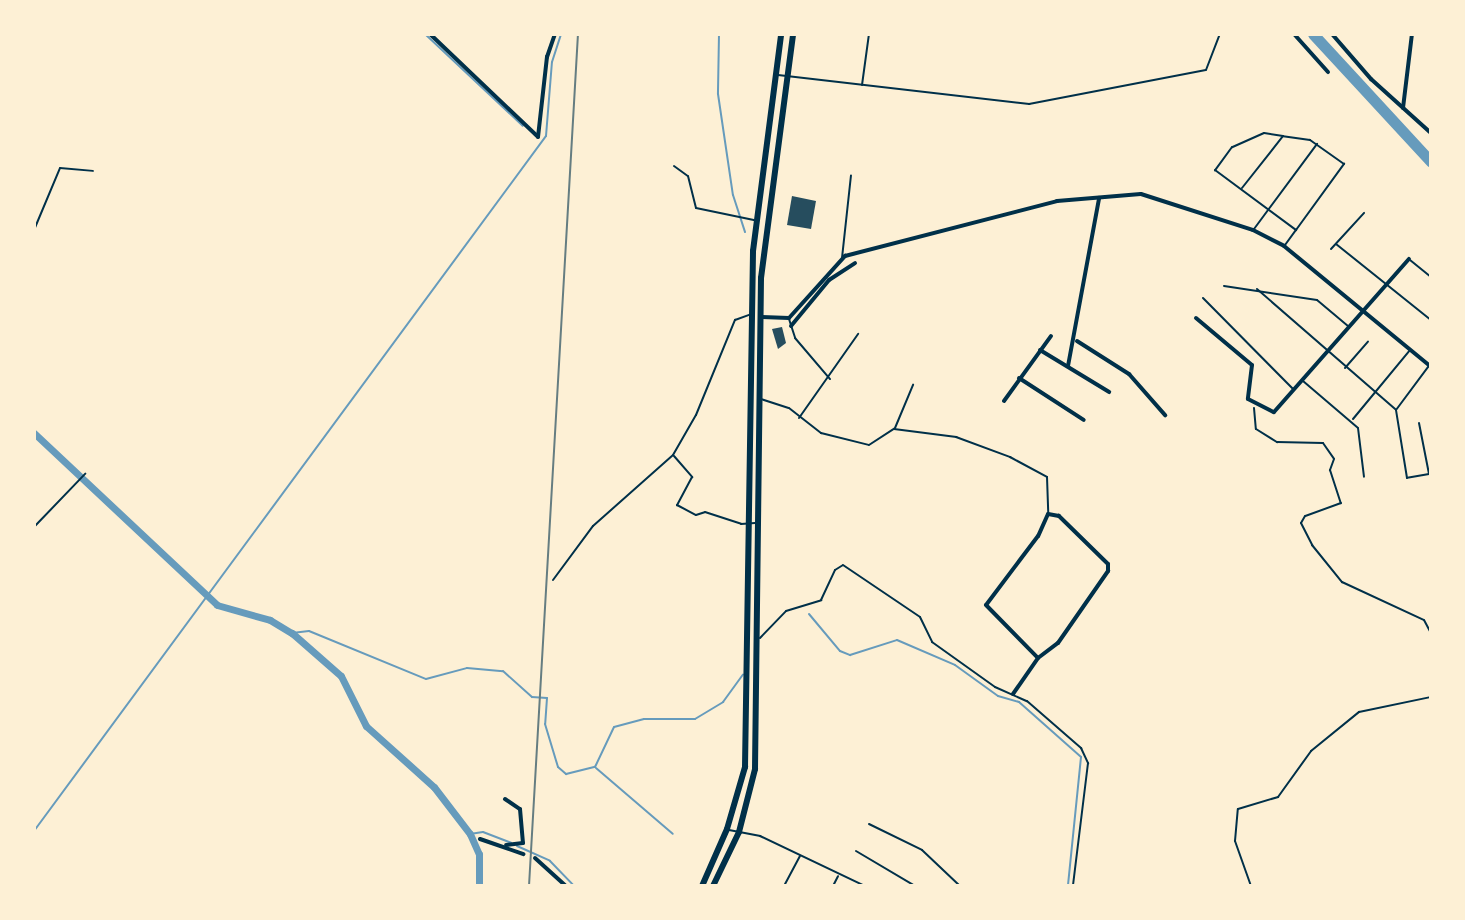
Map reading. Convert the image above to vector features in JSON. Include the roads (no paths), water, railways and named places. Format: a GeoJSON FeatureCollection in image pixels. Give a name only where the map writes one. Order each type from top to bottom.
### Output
{"type":"FeatureCollection","features":[{"type":"Feature","properties":{"kind":"main road"},"geometry":{"type":"LineString","coordinates":[[716,885],[739,832],[755,769],[750,315],[756,221],[781,34]]}},
{"type":"Feature","properties":{"kind":"main road"},"geometry":{"type":"LineString","coordinates":[[754,523],[767,222],[793,34]]}},
{"type":"Feature","properties":{"kind":"main road"},"geometry":{"type":"LineString","coordinates":[[702,886],[727,829],[745,767],[754,639]]}},
{"type":"Feature","properties":{"kind":"street"},"geometry":{"type":"LineString","coordinates":[[430,34],[538,137],[547,57],[555,34]]}},
{"type":"Feature","properties":{"kind":"street"},"geometry":{"type":"LineString","coordinates":[[1294,34],[1328,72]]}},
{"type":"Feature","properties":{"kind":"street"},"geometry":{"type":"LineString","coordinates":[[1332,34],[1431,133]]}},
{"type":"Feature","properties":{"kind":"street"},"geometry":{"type":"LineString","coordinates":[[1403,108],[1412,34]]}},
{"type":"Feature","properties":{"kind":"street"},"geometry":{"type":"LineString","coordinates":[[750,315],[789,318],[842,259],[1057,201],[1141,194],[1163,198],[1253,230],[1284,246],[1430,365]]}},
{"type":"Feature","properties":{"kind":"street"},"geometry":{"type":"LineString","coordinates":[[1068,366],[1077,341],[1099,198]]}},
{"type":"Feature","properties":{"kind":"street"},"geometry":{"type":"LineString","coordinates":[[1196,318],[1252,365],[1248,399],[1274,412],[1328,355],[1409,259]]}},
{"type":"Feature","properties":{"kind":"street"},"geometry":{"type":"LineString","coordinates":[[791,326],[829,280],[855,263]]}},
{"type":"Feature","properties":{"kind":"street"},"geometry":{"type":"LineString","coordinates":[[1004,401],[1051,336]]}},
{"type":"Feature","properties":{"kind":"street"},"geometry":{"type":"LineString","coordinates":[[1077,341],[1129,374],[1154,408],[1165,415]]}},
{"type":"Feature","properties":{"kind":"street"},"geometry":{"type":"LineString","coordinates":[[1040,350],[1109,392]]}},
{"type":"Feature","properties":{"kind":"street"},"geometry":{"type":"LineString","coordinates":[[1019,378],[1084,420]]}},
{"type":"Feature","properties":{"kind":"street"},"geometry":{"type":"LineString","coordinates":[[1013,694],[1038,658],[1058,643],[1108,571],[1108,564],[1059,516],[1048,514],[1038,536],[986,605],[1038,658]]}},
{"type":"Feature","properties":{"kind":"street"},"geometry":{"type":"LineString","coordinates":[[505,799],[520,809],[523,843],[506,845]]}},
{"type":"Feature","properties":{"kind":"street"},"geometry":{"type":"LineString","coordinates":[[480,839],[506,845],[523,854]]}},
{"type":"Feature","properties":{"kind":"street"},"geometry":{"type":"LineString","coordinates":[[535,858],[566,886]]}},
{"type":"Feature","properties":{"kind":"lane"},"geometry":{"type":"LineString","coordinates":[[862,86],[869,34]]}},
{"type":"Feature","properties":{"kind":"lane"},"geometry":{"type":"LineString","coordinates":[[776,75],[1029,104],[1206,70],[1220,34]]}},
{"type":"Feature","properties":{"kind":"lane"},"geometry":{"type":"LineString","coordinates":[[1284,246],[1296,230],[1344,164],[1317,144],[1264,133],[1232,147],[1215,170],[1296,230]]}},
{"type":"Feature","properties":{"kind":"lane"},"geometry":{"type":"LineString","coordinates":[[1242,189],[1283,136]]}},
{"type":"Feature","properties":{"kind":"lane"},"geometry":{"type":"LineString","coordinates":[[1253,230],[1317,144]]}},
{"type":"Feature","properties":{"kind":"lane"},"geometry":{"type":"LineString","coordinates":[[674,166],[688,176],[696,208],[767,222]]}},
{"type":"Feature","properties":{"kind":"lane"},"geometry":{"type":"LineString","coordinates":[[34,230],[60,168],[93,171]]}},
{"type":"Feature","properties":{"kind":"lane"},"geometry":{"type":"LineString","coordinates":[[842,259],[851,175]]}},
{"type":"Feature","properties":{"kind":"lane"},"geometry":{"type":"LineString","coordinates":[[1331,249],[1364,213]]}},
{"type":"Feature","properties":{"kind":"lane"},"geometry":{"type":"LineString","coordinates":[[1336,244],[1431,320]]}},
{"type":"Feature","properties":{"kind":"lane"},"geometry":{"type":"LineString","coordinates":[[1409,259],[1431,277]]}},
{"type":"Feature","properties":{"kind":"lane"},"geometry":{"type":"LineString","coordinates":[[1224,286],[1317,300],[1350,327]]}},
{"type":"Feature","properties":{"kind":"lane"},"geometry":{"type":"LineString","coordinates":[[1257,289],[1373,395],[1396,410]]}},
{"type":"Feature","properties":{"kind":"lane"},"geometry":{"type":"LineString","coordinates":[[1203,298],[1294,389]]}},
{"type":"Feature","properties":{"kind":"lane"},"geometry":{"type":"LineString","coordinates":[[553,580],[593,526],[673,455],[700,405],[735,320],[750,315]]}},
{"type":"Feature","properties":{"kind":"lane"},"geometry":{"type":"LineString","coordinates":[[789,318],[795,338],[830,380]]}},
{"type":"Feature","properties":{"kind":"lane"},"geometry":{"type":"LineString","coordinates":[[799,420],[830,380],[858,334]]}},
{"type":"Feature","properties":{"kind":"lane"},"geometry":{"type":"LineString","coordinates":[[1345,369],[1368,342]]}},
{"type":"Feature","properties":{"kind":"lane"},"geometry":{"type":"LineString","coordinates":[[1353,420],[1410,350]]}},
{"type":"Feature","properties":{"kind":"lane"},"geometry":{"type":"LineString","coordinates":[[1419,423],[1429,474],[1407,478],[1396,410],[1430,365]]}},
{"type":"Feature","properties":{"kind":"lane"},"geometry":{"type":"LineString","coordinates":[[1303,380],[1353,420],[1364,477]]}},
{"type":"Feature","properties":{"kind":"lane"},"geometry":{"type":"LineString","coordinates":[[760,398],[789,408],[799,420],[821,433],[872,445],[894,429],[913,385]]}},
{"type":"Feature","properties":{"kind":"lane"},"geometry":{"type":"LineString","coordinates":[[894,429],[956,437],[1042,474],[1049,481],[1048,514]]}},
{"type":"Feature","properties":{"kind":"lane"},"geometry":{"type":"LineString","coordinates":[[673,455],[692,477],[677,505],[696,515],[705,512],[754,523]]}},
{"type":"Feature","properties":{"kind":"lane"},"geometry":{"type":"LineString","coordinates":[[34,527],[85,475]]}},
{"type":"Feature","properties":{"kind":"lane"},"geometry":{"type":"LineString","coordinates":[[754,639],[786,611],[821,600],[835,570],[843,565],[920,617],[928,638],[939,648],[1013,694],[1081,748],[1088,763],[1073,886]]}},
{"type":"Feature","properties":{"kind":"lane"},"geometry":{"type":"LineString","coordinates":[[869,824],[922,850],[960,886]]}},
{"type":"Feature","properties":{"kind":"lane"},"geometry":{"type":"LineString","coordinates":[[727,829],[801,855],[863,886]]}},
{"type":"Feature","properties":{"kind":"lane"},"geometry":{"type":"LineString","coordinates":[[856,851],[915,886]]}},
{"type":"Feature","properties":{"kind":"lane"},"geometry":{"type":"LineString","coordinates":[[784,886],[801,855]]}},
{"type":"Feature","properties":{"kind":"lane"},"geometry":{"type":"LineString","coordinates":[[833,886],[839,874]]}},
{"type":"Feature","properties":{"kind":"waterway"},"geometry":{"type":"LineString","coordinates":[[425,34],[523,126]]}},
{"type":"Feature","properties":{"kind":"waterway"},"geometry":{"type":"LineString","coordinates":[[34,831],[546,136],[552,62],[561,34]]}},
{"type":"Feature","properties":{"kind":"waterway"},"geometry":{"type":"LineString","coordinates":[[719,34],[718,94],[733,195],[745,232]]}},
{"type":"Feature","properties":{"kind":"waterway"},"geometry":{"type":"LineString","coordinates":[[1313,34],[1431,162]]}},
{"type":"Feature","properties":{"kind":"waterway"},"geometry":{"type":"LineString","coordinates":[[34,433],[217,605],[270,620],[292,633],[341,676],[366,726],[434,787],[470,834],[479,854],[479,886]]}},
{"type":"Feature","properties":{"kind":"waterway"},"geometry":{"type":"LineString","coordinates":[[809,614],[840,651],[850,655],[897,640],[955,665],[998,696],[1019,702],[1081,757],[1068,886]]}},
{"type":"Feature","properties":{"kind":"waterway"},"geometry":{"type":"LineString","coordinates":[[292,633],[309,631],[426,679],[467,668],[503,671],[532,697],[547,698],[545,724],[558,767],[566,774],[595,767],[614,727],[644,719],[695,719],[723,702],[743,674]]}},
{"type":"Feature","properties":{"kind":"waterway"},"geometry":{"type":"LineString","coordinates":[[596,768],[673,834]]}},
{"type":"Feature","properties":{"kind":"waterway"},"geometry":{"type":"LineString","coordinates":[[470,834],[483,832],[511,843]]}},
{"type":"Feature","properties":{"kind":"waterway"},"geometry":{"type":"LineString","coordinates":[[517,846],[550,861],[574,886]]}},
{"type":"Feature","properties":{"kind":"railway"},"geometry":{"type":"LineString","coordinates":[[529,886],[578,34]]}}]}
